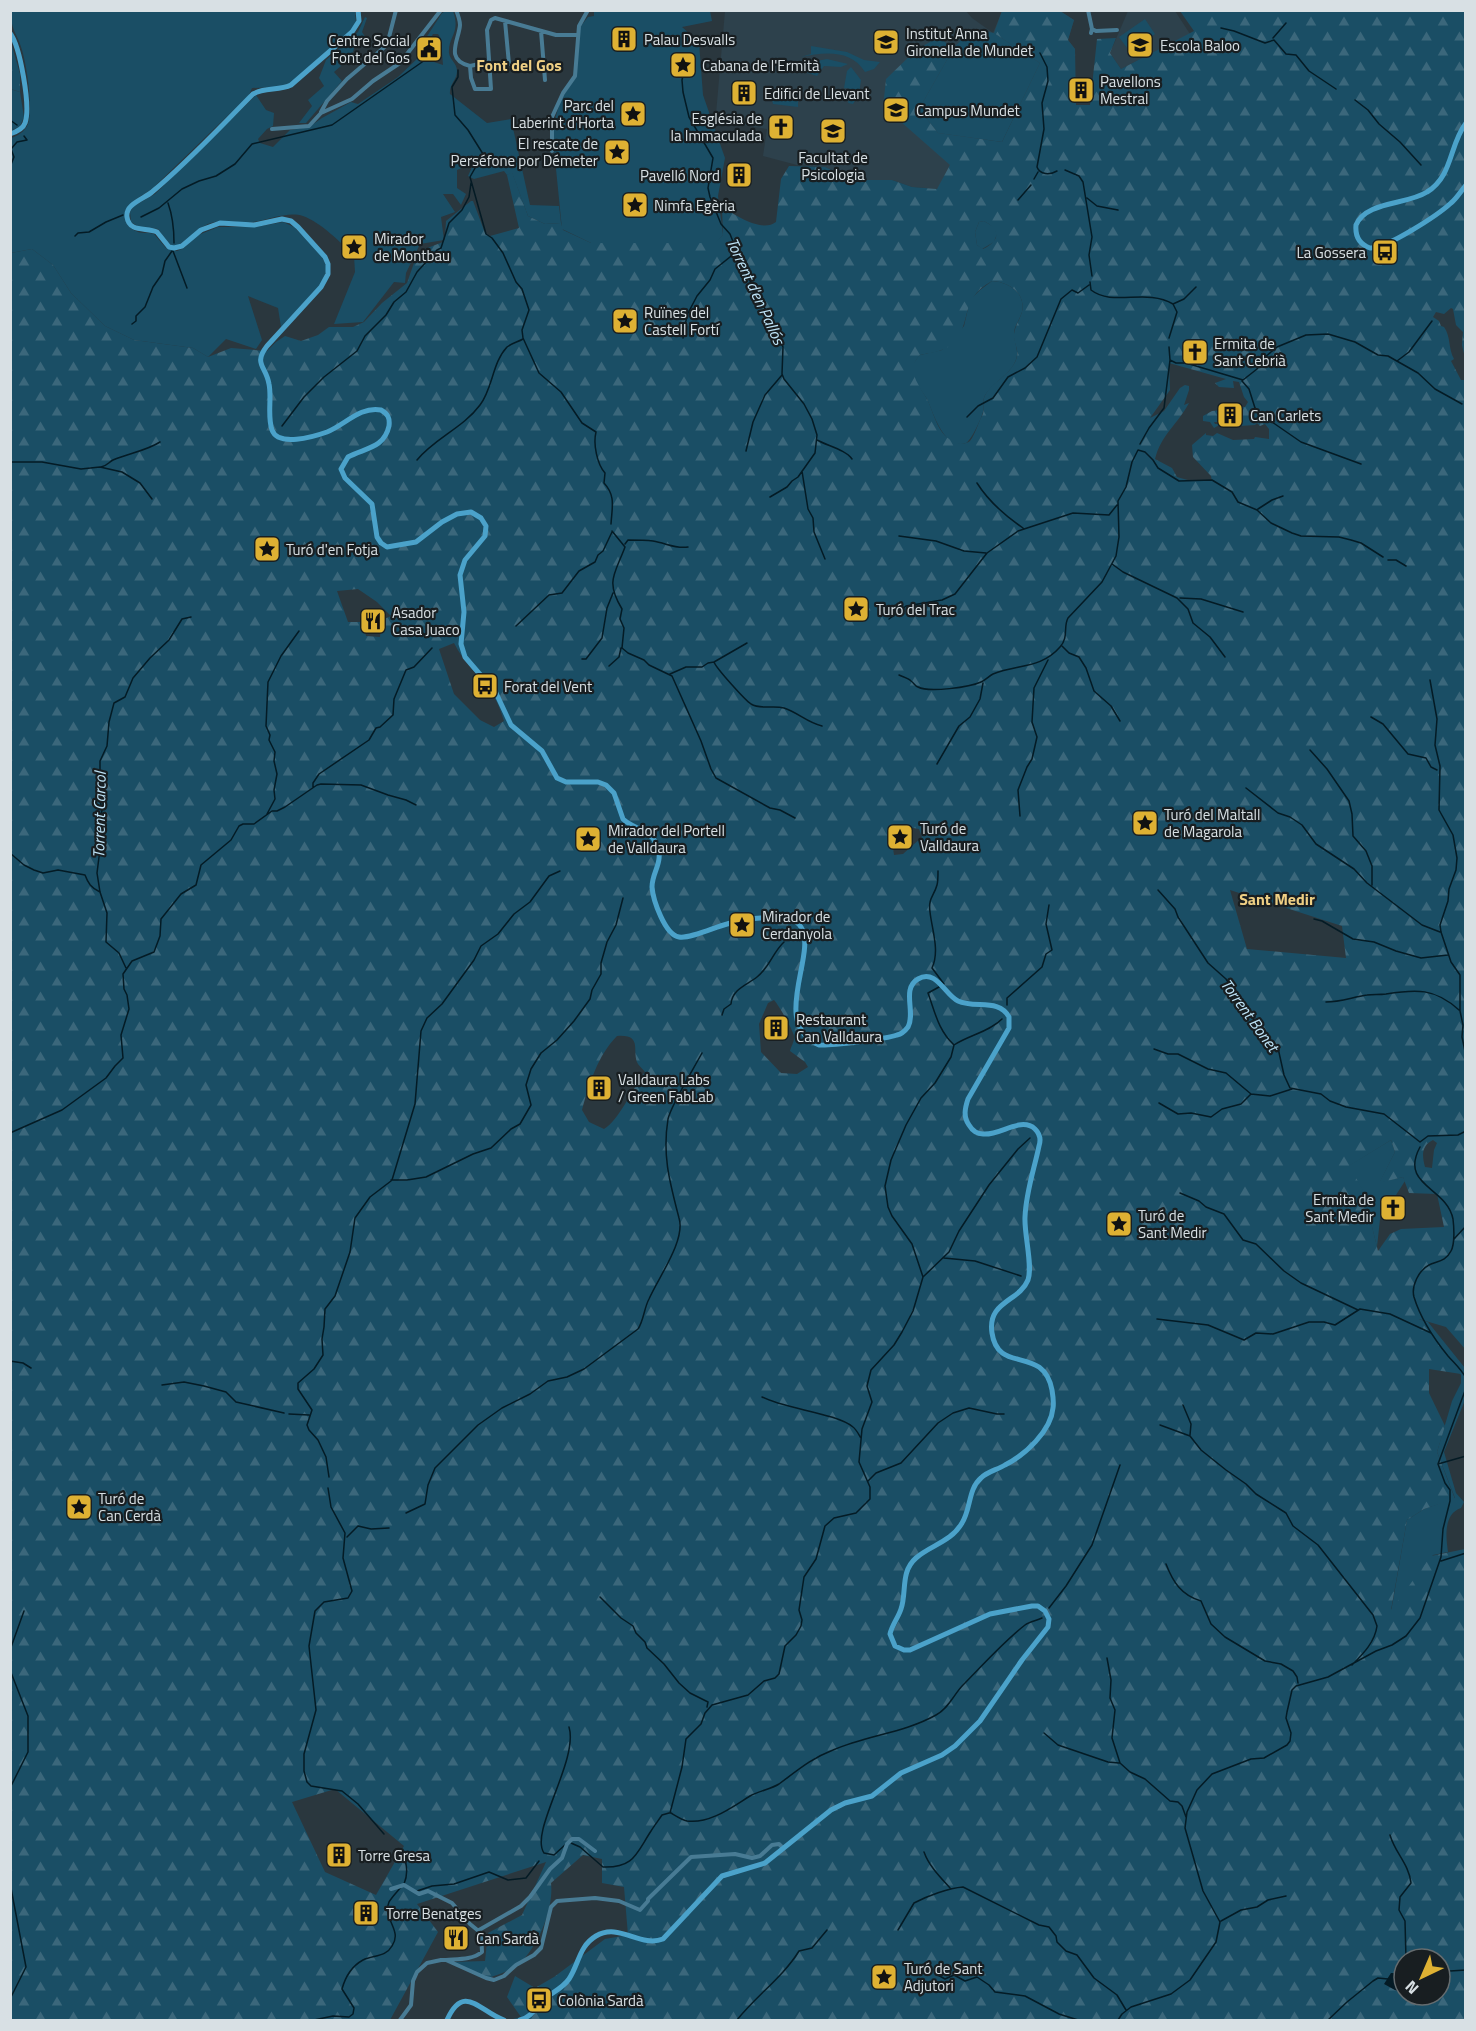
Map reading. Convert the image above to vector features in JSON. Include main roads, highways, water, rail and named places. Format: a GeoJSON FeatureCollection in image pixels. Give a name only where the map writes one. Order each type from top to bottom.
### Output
{"type":"FeatureCollection","features":[{"type":"Feature","properties":{"kind":"water"},"geometry":{"type":"Polygon","coordinates":[[[1391,1973],[1392,1973],[1392,1988],[1384,1984],[1391,1973]]]}},
{"type":"Feature","properties":{"kind":"waterway"},"geometry":{"type":"LineString","coordinates":[[1273,38],[1286,23]]}},
{"type":"Feature","properties":{"kind":"waterway"},"geometry":{"type":"LineString","coordinates":[[1221,28],[1265,43],[1274,40],[1286,54],[1296,55],[1309,71],[1336,89]]}},
{"type":"Feature","properties":{"kind":"waterway"},"geometry":{"type":"LineString","coordinates":[[1040,53],[1047,67],[1048,81],[1042,103],[1044,129],[1037,167],[1040,172],[1046,174],[1057,171]]}},
{"type":"Feature","properties":{"kind":"waterway"},"geometry":{"type":"LineString","coordinates":[[686,67],[689,62],[688,54]]}},
{"type":"Feature","properties":{"kind":"waterway"},"geometry":{"type":"LineString","coordinates":[[141,217],[159,208],[182,189],[216,176],[235,164],[252,144],[332,125],[425,60]]}},
{"type":"Feature","properties":{"kind":"waterway"},"geometry":{"type":"LineString","coordinates":[[458,70],[458,77],[452,87],[455,115],[468,130],[483,154],[470,177],[486,234],[492,238],[503,253],[516,282],[522,289],[529,310],[522,330],[523,338],[539,373],[561,392],[582,423],[596,432],[596,454],[605,473],[604,483],[612,497],[611,524]]}},
{"type":"Feature","properties":{"kind":"waterway","name":"Torrent d'en Pallós"},"geometry":{"type":"LineString","coordinates":[[684,71],[683,92],[689,117],[713,158],[708,188],[710,197],[721,224],[730,234],[735,253],[743,263],[756,296],[771,317],[783,347],[782,374],[784,379],[804,404],[817,435],[815,453],[798,477],[770,497]]}},
{"type":"Feature","properties":{"kind":"waterway"},"geometry":{"type":"LineString","coordinates":[[1355,100],[1368,110],[1421,165]]}},
{"type":"Feature","properties":{"kind":"waterway"},"geometry":{"type":"LineString","coordinates":[[10,120],[17,125]]}},
{"type":"Feature","properties":{"kind":"waterway"},"geometry":{"type":"LineString","coordinates":[[10,167],[14,157],[11,149],[17,142],[27,140],[24,136]]}},
{"type":"Feature","properties":{"kind":"waterway"},"geometry":{"type":"LineString","coordinates":[[1065,170],[1079,176],[1083,182],[1092,237],[1089,255],[1092,276]]}},
{"type":"Feature","properties":{"kind":"waterway"},"geometry":{"type":"LineString","coordinates":[[1034,179],[1038,172]]}},
{"type":"Feature","properties":{"kind":"waterway"},"geometry":{"type":"LineString","coordinates":[[282,426],[304,397],[324,377],[357,351],[365,336],[386,315],[394,302],[406,292],[417,272],[441,248],[449,223],[462,210],[469,197],[471,183]]}},
{"type":"Feature","properties":{"kind":"waterway"},"geometry":{"type":"LineString","coordinates":[[1018,200],[1031,185]]}},
{"type":"Feature","properties":{"kind":"waterway"},"geometry":{"type":"LineString","coordinates":[[1087,198],[1097,206],[1118,210]]}},
{"type":"Feature","properties":{"kind":"waterway"},"geometry":{"type":"LineString","coordinates":[[168,203],[174,243]]}},
{"type":"Feature","properties":{"kind":"waterway"},"geometry":{"type":"LineString","coordinates":[[75,236],[78,233],[89,232],[123,215]]}},
{"type":"Feature","properties":{"kind":"waterway"},"geometry":{"type":"LineString","coordinates":[[132,324],[145,307],[153,287],[162,274],[165,261],[172,251]]}},
{"type":"Feature","properties":{"kind":"waterway"},"geometry":{"type":"LineString","coordinates":[[173,251],[187,288]]}},
{"type":"Feature","properties":{"kind":"waterway"},"geometry":{"type":"LineString","coordinates":[[683,338],[687,315],[697,296],[710,280],[715,269],[735,253]]}},
{"type":"Feature","properties":{"kind":"waterway"},"geometry":{"type":"LineString","coordinates":[[1090,282],[1091,290],[1100,295],[1119,298],[1152,297],[1173,304],[1177,312],[1169,338]]}},
{"type":"Feature","properties":{"kind":"waterway"},"geometry":{"type":"LineString","coordinates":[[967,417],[978,406],[993,398],[1008,377],[1025,368],[1037,357],[1061,299],[1072,290],[1078,293],[1089,285]]}},
{"type":"Feature","properties":{"kind":"waterway"},"geometry":{"type":"LineString","coordinates":[[1173,304],[1184,299],[1196,287]]}},
{"type":"Feature","properties":{"kind":"waterway"},"geometry":{"type":"LineString","coordinates":[[1397,361],[1409,352],[1432,321]]}},
{"type":"Feature","properties":{"kind":"waterway"},"geometry":{"type":"LineString","coordinates":[[1170,360],[1243,380],[1257,369],[1265,357],[1277,347],[1306,335],[1328,334],[1355,342],[1378,355],[1388,356],[1418,373],[1435,389],[1462,404]]}},
{"type":"Feature","properties":{"kind":"waterway"},"geometry":{"type":"LineString","coordinates":[[417,460],[432,445],[473,413],[488,391],[502,353],[507,347],[523,339]]}},
{"type":"Feature","properties":{"kind":"waterway"},"geometry":{"type":"LineString","coordinates":[[1140,444],[1164,408],[1170,360],[1169,347]]}},
{"type":"Feature","properties":{"kind":"waterway"},"geometry":{"type":"LineString","coordinates":[[746,451],[753,422],[765,395],[782,375]]}},
{"type":"Feature","properties":{"kind":"waterway"},"geometry":{"type":"LineString","coordinates":[[1242,381],[1249,389],[1255,408],[1272,422],[1301,442],[1361,464]]}},
{"type":"Feature","properties":{"kind":"waterway"},"geometry":{"type":"LineString","coordinates":[[817,440],[852,459]]}},
{"type":"Feature","properties":{"kind":"waterway"},"geometry":{"type":"LineString","coordinates":[[101,467],[160,442]]}},
{"type":"Feature","properties":{"kind":"waterway"},"geometry":{"type":"LineString","coordinates":[[899,675],[923,689],[959,687],[976,684],[1002,671],[1037,663],[1053,654],[1063,643],[1068,618],[1102,582],[1116,556],[1119,537],[1118,501],[1126,487],[1132,462],[1138,450],[1145,452],[1158,468],[1179,481],[1212,480],[1232,492],[1238,502],[1257,510],[1271,523],[1292,533],[1301,536],[1339,537],[1351,540],[1361,543],[1383,557]]}},
{"type":"Feature","properties":{"kind":"waterway"},"geometry":{"type":"LineString","coordinates":[[10,462],[42,462],[81,469],[100,467],[122,472],[140,483],[152,499]]}},
{"type":"Feature","properties":{"kind":"waterway"},"geometry":{"type":"LineString","coordinates":[[802,471],[814,532],[825,559]]}},
{"type":"Feature","properties":{"kind":"waterway"},"geometry":{"type":"LineString","coordinates":[[977,483],[997,508],[1023,528]]}},
{"type":"Feature","properties":{"kind":"waterway"},"geometry":{"type":"LineString","coordinates":[[1258,509],[1283,496]]}},
{"type":"Feature","properties":{"kind":"waterway"},"geometry":{"type":"LineString","coordinates":[[889,619],[906,606],[942,600],[955,594],[987,553],[1018,531],[1073,513],[1109,515],[1117,505]]}},
{"type":"Feature","properties":{"kind":"waterway"},"geometry":{"type":"LineString","coordinates":[[612,531],[625,547],[613,578],[614,591],[622,609],[620,619],[624,628],[622,648],[672,676],[716,778],[770,808],[780,810],[795,818]]}},
{"type":"Feature","properties":{"kind":"waterway"},"geometry":{"type":"LineString","coordinates":[[516,626],[549,595],[562,593],[579,571],[595,562],[612,532]]}},
{"type":"Feature","properties":{"kind":"waterway"},"geometry":{"type":"LineString","coordinates":[[899,536],[936,541],[964,551],[986,553]]}},
{"type":"Feature","properties":{"kind":"waterway"},"geometry":{"type":"LineString","coordinates":[[625,544],[628,540],[644,540],[688,547]]}},
{"type":"Feature","properties":{"kind":"waterway"},"geometry":{"type":"LineString","coordinates":[[1388,560],[1396,560],[1406,566]]}},
{"type":"Feature","properties":{"kind":"waterway"},"geometry":{"type":"LineString","coordinates":[[1112,564],[1123,572],[1177,598],[1188,609],[1193,623],[1210,637],[1225,657]]}},
{"type":"Feature","properties":{"kind":"waterway"},"geometry":{"type":"LineString","coordinates":[[582,659],[586,659],[602,638],[607,608],[613,593]]}},
{"type":"Feature","properties":{"kind":"waterway"},"geometry":{"type":"LineString","coordinates":[[1180,598],[1201,599],[1243,612]]}},
{"type":"Feature","properties":{"kind":"waterway","name":"Torrent Carcol"},"geometry":{"type":"LineString","coordinates":[[126,968],[119,953],[106,942],[107,913],[97,873],[102,848],[98,833],[102,810],[100,761],[107,746],[109,722],[114,703],[125,697],[133,678],[169,640],[182,619],[191,617]]}},
{"type":"Feature","properties":{"kind":"waterway"},"geometry":{"type":"LineString","coordinates":[[267,814],[275,799],[277,774],[274,761],[275,752],[266,726],[268,682],[281,656],[299,631]]}},
{"type":"Feature","properties":{"kind":"waterway"},"geometry":{"type":"LineString","coordinates":[[714,662],[747,643]]}},
{"type":"Feature","properties":{"kind":"waterway"},"geometry":{"type":"LineString","coordinates":[[1062,646],[1069,653],[1079,657],[1086,668],[1094,691],[1111,706],[1120,721]]}},
{"type":"Feature","properties":{"kind":"waterway"},"geometry":{"type":"LineString","coordinates":[[313,787],[319,774],[369,740],[376,728],[393,715],[394,699],[406,670],[414,667],[432,648]]}},
{"type":"Feature","properties":{"kind":"waterway"},"geometry":{"type":"LineString","coordinates":[[609,666],[619,657],[621,648]]}},
{"type":"Feature","properties":{"kind":"waterway"},"geometry":{"type":"LineString","coordinates":[[1020,816],[1018,790],[1032,759],[1037,737],[1032,722],[1034,688],[1048,660]]}},
{"type":"Feature","properties":{"kind":"waterway"},"geometry":{"type":"LineString","coordinates":[[670,674],[686,667],[702,667],[714,662],[751,704],[759,707],[784,708],[822,726]]}},
{"type":"Feature","properties":{"kind":"waterway"},"geometry":{"type":"LineString","coordinates":[[1430,680],[1437,719],[1435,745],[1440,766],[1439,810],[1453,835],[1457,858],[1456,870],[1440,925],[1451,962],[1460,975],[1460,1011],[1466,1056]]}},
{"type":"Feature","properties":{"kind":"waterway"},"geometry":{"type":"LineString","coordinates":[[937,764],[959,726],[970,717],[980,699],[983,683]]}},
{"type":"Feature","properties":{"kind":"waterway"},"geometry":{"type":"LineString","coordinates":[[1371,717],[1383,724],[1408,754],[1426,758],[1431,767],[1437,770]]}},
{"type":"Feature","properties":{"kind":"waterway"},"geometry":{"type":"LineString","coordinates":[[1310,750],[1327,769],[1349,801],[1353,836],[1366,851],[1372,866],[1372,885]]}},
{"type":"Feature","properties":{"kind":"waterway"},"geometry":{"type":"LineString","coordinates":[[10,1133],[62,1110],[106,1078],[123,1058],[121,1035],[129,1009],[123,974],[132,961],[154,952],[160,936],[161,919],[181,894],[196,885],[201,865],[231,840],[239,826],[254,824],[272,811],[285,807],[321,784],[361,785],[416,805]]}},
{"type":"Feature","properties":{"kind":"waterway"},"geometry":{"type":"LineString","coordinates":[[1246,788],[1278,813],[1302,825],[1316,844],[1354,869],[1367,883],[1422,925],[1440,932]]}},
{"type":"Feature","properties":{"kind":"waterway"},"geometry":{"type":"LineString","coordinates":[[10,853],[24,865],[43,873],[58,870],[85,875],[90,885],[100,892]]}},
{"type":"Feature","properties":{"kind":"waterway"},"geometry":{"type":"LineString","coordinates":[[392,1180],[415,1104],[421,1031],[427,1018],[442,1004],[474,960],[481,946],[498,934],[514,914],[530,902],[549,876],[560,871]]}},
{"type":"Feature","properties":{"kind":"waterway"},"geometry":{"type":"LineString","coordinates":[[938,871],[936,889],[930,903],[935,948],[932,968],[944,984]]}},
{"type":"Feature","properties":{"kind":"waterway","name":"Torrent Bonet"},"geometry":{"type":"LineString","coordinates":[[1158,890],[1175,909],[1208,963],[1226,979],[1263,1036],[1278,1048],[1284,1075],[1290,1088],[1321,1094],[1330,1101],[1346,1107],[1384,1114],[1420,1142],[1428,1136],[1458,1135],[1466,1131]]}},
{"type":"Feature","properties":{"kind":"waterway"},"geometry":{"type":"LineString","coordinates":[[391,1180],[426,1177],[473,1154],[491,1148],[511,1129],[520,1124],[531,1105],[526,1085],[531,1069],[541,1053],[557,1040],[590,999],[601,974],[601,963],[607,942],[616,925],[623,898]]}},
{"type":"Feature","properties":{"kind":"waterway"},"geometry":{"type":"LineString","coordinates":[[1007,1005],[1007,998],[1042,967],[1046,954],[1052,950],[1046,924],[1049,905]]}},
{"type":"Feature","properties":{"kind":"waterway"},"geometry":{"type":"LineString","coordinates":[[1314,919],[1322,921],[1353,939],[1374,942],[1421,958],[1448,955]]}},
{"type":"Feature","properties":{"kind":"waterway"},"geometry":{"type":"LineString","coordinates":[[722,1015],[724,1009],[731,1004],[737,991],[761,973],[784,942]]}},
{"type":"Feature","properties":{"kind":"waterway"},"geometry":{"type":"LineString","coordinates":[[939,987],[928,993],[941,1027],[954,1045]]}},
{"type":"Feature","properties":{"kind":"waterway"},"geometry":{"type":"LineString","coordinates":[[1326,1002],[1416,991],[1433,994],[1459,1010]]}},
{"type":"Feature","properties":{"kind":"waterway"},"geometry":{"type":"LineString","coordinates":[[923,1277],[912,1244],[888,1207],[885,1186],[891,1160],[906,1125],[921,1098],[935,1083],[951,1057],[954,1045],[1002,1019]]}},
{"type":"Feature","properties":{"kind":"waterway"},"geometry":{"type":"LineString","coordinates":[[1154,1049],[1168,1054],[1178,1054],[1208,1069],[1226,1073],[1251,1094]]}},
{"type":"Feature","properties":{"kind":"waterway"},"geometry":{"type":"LineString","coordinates":[[406,1513],[425,1504],[428,1485],[435,1468],[478,1425],[548,1381],[567,1377],[584,1369],[638,1329],[647,1303],[679,1237],[679,1218],[666,1157],[666,1132],[670,1113],[702,1053]]}},
{"type":"Feature","properties":{"kind":"waterway"},"geometry":{"type":"LineString","coordinates":[[1159,1103],[1178,1114],[1191,1113],[1211,1117],[1222,1109],[1241,1104],[1251,1094],[1270,1096],[1292,1089]]}},
{"type":"Feature","properties":{"kind":"waterway"},"geometry":{"type":"LineString","coordinates":[[670,1813],[682,1767],[686,1739],[701,1724],[705,1713],[712,1705],[748,1695],[764,1681],[775,1678],[779,1674],[785,1646],[801,1626],[799,1610],[804,1577],[816,1559],[825,1526],[834,1518],[856,1513],[870,1499],[870,1487],[859,1462],[862,1429],[872,1402],[867,1386],[871,1370],[894,1345],[902,1332],[913,1311],[923,1277],[949,1252],[959,1231],[989,1185],[1018,1149],[1030,1138]]}},
{"type":"Feature","properties":{"kind":"waterway"},"geometry":{"type":"LineString","coordinates":[[1420,1147],[1415,1160],[1415,1170],[1426,1186],[1449,1208],[1453,1219],[1454,1235],[1449,1254],[1444,1259],[1425,1267],[1419,1274],[1413,1293],[1433,1336],[1466,1378]]}},
{"type":"Feature","properties":{"kind":"waterway"},"geometry":{"type":"LineString","coordinates":[[329,1477],[326,1457],[318,1440],[307,1425],[312,1410],[298,1389],[298,1383],[314,1369],[323,1355],[325,1309],[335,1296],[350,1252],[355,1218],[370,1197],[391,1181]]}},
{"type":"Feature","properties":{"kind":"waterway"},"geometry":{"type":"LineString","coordinates":[[1180,1193],[1224,1214],[1243,1240],[1256,1244],[1284,1271],[1301,1283],[1358,1310]]}},
{"type":"Feature","properties":{"kind":"waterway"},"geometry":{"type":"LineString","coordinates":[[1454,1239],[1466,1226]]}},
{"type":"Feature","properties":{"kind":"waterway"},"geometry":{"type":"LineString","coordinates":[[944,1258],[975,1261],[1021,1276]]}},
{"type":"Feature","properties":{"kind":"waterway"},"geometry":{"type":"LineString","coordinates":[[1157,1319],[1208,1325],[1244,1340],[1256,1333],[1273,1334],[1309,1322],[1335,1325],[1360,1309],[1390,1314],[1431,1333]]}},
{"type":"Feature","properties":{"kind":"waterway"},"geometry":{"type":"LineString","coordinates":[[10,1361],[23,1363],[31,1368]]}},
{"type":"Feature","properties":{"kind":"waterway"},"geometry":{"type":"LineString","coordinates":[[162,1385],[184,1382],[204,1386],[226,1392],[236,1402],[284,1413]]}},
{"type":"Feature","properties":{"kind":"waterway"},"geometry":{"type":"LineString","coordinates":[[1118,2020],[1131,2007],[1171,1994],[1190,1980],[1216,1942],[1220,1922],[1203,1891],[1185,1828],[1187,1812],[1197,1790],[1212,1774],[1251,1759],[1264,1758],[1287,1745],[1291,1733],[1286,1718],[1292,1690],[1296,1686],[1328,1677],[1392,1645],[1406,1636],[1420,1618],[1441,1557],[1443,1529],[1450,1501],[1450,1490],[1438,1464],[1466,1388]]}},
{"type":"Feature","properties":{"kind":"waterway"},"geometry":{"type":"LineString","coordinates":[[762,1397],[845,1422],[854,1428],[861,1438]]}},
{"type":"Feature","properties":{"kind":"waterway"},"geometry":{"type":"LineString","coordinates":[[1183,1405],[1191,1424],[1190,1435]]}},
{"type":"Feature","properties":{"kind":"waterway"},"geometry":{"type":"LineString","coordinates":[[868,1481],[876,1473],[901,1463],[938,1423],[953,1413],[969,1408],[1004,1414]]}},
{"type":"Feature","properties":{"kind":"waterway"},"geometry":{"type":"LineString","coordinates":[[289,1414],[309,1415]]}},
{"type":"Feature","properties":{"kind":"waterway"},"geometry":{"type":"LineString","coordinates":[[1160,1425],[1190,1436],[1201,1450],[1256,1494],[1286,1513],[1293,1526],[1318,1545],[1373,1615],[1377,1626],[1371,1642],[1352,1665]]}},
{"type":"Feature","properties":{"kind":"waterway"},"geometry":{"type":"LineString","coordinates":[[1438,1464],[1466,1456]]}},
{"type":"Feature","properties":{"kind":"waterway"},"geometry":{"type":"LineString","coordinates":[[1049,1608],[1092,1545],[1120,1465]]}},
{"type":"Feature","properties":{"kind":"waterway"},"geometry":{"type":"LineString","coordinates":[[328,1488],[331,1507],[345,1533],[343,1558],[352,1591],[348,1598],[324,1602],[315,1611],[309,1646],[316,1710],[304,1754],[304,1771],[307,1782],[311,1786],[342,1791],[358,1804],[384,1834]]}},
{"type":"Feature","properties":{"kind":"waterway"},"geometry":{"type":"LineString","coordinates":[[347,1537],[358,1526],[371,1529],[389,1528]]}},
{"type":"Feature","properties":{"kind":"waterway"},"geometry":{"type":"LineString","coordinates":[[1441,1561],[1466,1553]]}},
{"type":"Feature","properties":{"kind":"waterway"},"geometry":{"type":"LineString","coordinates":[[1166,1564],[1179,1587],[1188,1595],[1201,1601],[1211,1624],[1225,1637],[1265,1661],[1281,1664],[1293,1671],[1298,1683]]}},
{"type":"Feature","properties":{"kind":"waterway"},"geometry":{"type":"LineString","coordinates":[[600,1597],[621,1618],[633,1626],[647,1648],[679,1683],[690,1693],[708,1702],[707,1707]]}},
{"type":"Feature","properties":{"kind":"waterway"},"geometry":{"type":"LineString","coordinates":[[10,1650],[24,1611]]}},
{"type":"Feature","properties":{"kind":"waterway"},"geometry":{"type":"LineString","coordinates":[[671,1813],[687,1821],[704,1820],[779,1784],[825,1753],[911,1726],[936,1715],[1009,1639],[1027,1624],[1042,1618]]}},
{"type":"Feature","properties":{"kind":"waterway"},"geometry":{"type":"LineString","coordinates":[[1107,1658],[1111,1680],[1110,1698],[1115,1710],[1112,1738],[1120,1763],[1130,1772],[1145,1779],[1170,1801],[1178,1802],[1186,1817]]}},
{"type":"Feature","properties":{"kind":"waterway"},"geometry":{"type":"LineString","coordinates":[[10,1670],[28,1716],[28,1752],[10,1788]]}},
{"type":"Feature","properties":{"kind":"waterway"},"geometry":{"type":"LineString","coordinates":[[544,1853],[541,1843],[543,1829],[567,1758],[570,1741],[569,1727]]}},
{"type":"Feature","properties":{"kind":"waterway"},"geometry":{"type":"LineString","coordinates":[[1044,1733],[1058,1745],[1108,1762],[1119,1763]]}},
{"type":"Feature","properties":{"kind":"waterway"},"geometry":{"type":"LineString","coordinates":[[571,1843],[580,1847],[603,1867],[621,1865],[633,1858],[662,1815],[669,1813]]}},
{"type":"Feature","properties":{"kind":"waterway"},"geometry":{"type":"LineString","coordinates":[[1390,1835],[1408,1870],[1411,1883],[1400,1897],[1399,1910],[1405,1921],[1406,1947]]}},
{"type":"Feature","properties":{"kind":"waterway"},"geometry":{"type":"LineString","coordinates":[[544,1853],[554,1855],[566,1844]]}},
{"type":"Feature","properties":{"kind":"waterway"},"geometry":{"type":"LineString","coordinates":[[403,1851],[407,1871],[404,1884]]}},
{"type":"Feature","properties":{"kind":"waterway"},"geometry":{"type":"LineString","coordinates":[[924,1852],[932,1867],[950,1888]]}},
{"type":"Feature","properties":{"kind":"waterway"},"geometry":{"type":"LineString","coordinates":[[417,1891],[432,1886],[454,1884],[489,1872],[508,1880],[526,1878],[539,1861]]}},
{"type":"Feature","properties":{"kind":"waterway"},"geometry":{"type":"LineString","coordinates":[[10,1883],[26,1967],[10,1999]]}},
{"type":"Feature","properties":{"kind":"waterway"},"geometry":{"type":"LineString","coordinates":[[314,2020],[333,2016],[349,2017],[353,2014],[354,2008],[342,1989],[343,1985],[359,1963],[367,1958],[383,1954],[392,1946],[395,1935],[388,1908],[389,1902],[401,1887]]}},
{"type":"Feature","properties":{"kind":"waterway"},"geometry":{"type":"LineString","coordinates":[[898,1930],[914,1903],[938,1893],[963,1887],[1039,1925],[1049,1927],[1056,1936],[1057,1942],[1066,1951],[1077,1955],[1094,1978],[1117,1995],[1126,2010]]}},
{"type":"Feature","properties":{"kind":"waterway"},"geometry":{"type":"LineString","coordinates":[[1221,1921],[1241,1910],[1257,1907],[1268,1900],[1286,1896]]}},
{"type":"Feature","properties":{"kind":"waterway"},"geometry":{"type":"LineString","coordinates":[[737,2020],[799,1951],[812,1948],[827,1930]]}},
{"type":"Feature","properties":{"kind":"waterway"},"geometry":{"type":"LineString","coordinates":[[1452,1971],[1466,1970]]}},
{"type":"Feature","properties":{"kind":"waterway"},"geometry":{"type":"LineString","coordinates":[[936,1974],[945,1979],[954,1975],[965,1981],[977,1977],[995,1992],[1025,1996],[1059,2014],[1078,2020]]}},
{"type":"Feature","properties":{"kind":"waterway"},"geometry":{"type":"LineString","coordinates":[[1328,2020],[1373,1981],[1378,1978],[1388,1979]]}},
{"type":"Feature","properties":{"kind":"place","name":"Palau Desvalls"},"geometry":{"type":"Point","coordinates":[624,39]}},
{"type":"Feature","properties":{"kind":"place","name":"Institut Anna Gironella de Mundet"},"geometry":{"type":"Point","coordinates":[886,42]}},
{"type":"Feature","properties":{"kind":"place","name":"Escola Baloo"},"geometry":{"type":"Point","coordinates":[1140,45]}},
{"type":"Feature","properties":{"kind":"place","name":"Centre Social Font del Gos"},"geometry":{"type":"Point","coordinates":[429,49]}},
{"type":"Feature","properties":{"kind":"place","name":"Cabana de l'Ermità"},"geometry":{"type":"Point","coordinates":[683,65]}},
{"type":"Feature","properties":{"kind":"place","name":"Pavellons Mestral"},"geometry":{"type":"Point","coordinates":[1081,90]}},
{"type":"Feature","properties":{"kind":"place","name":"Edifici de Llevant"},"geometry":{"type":"Point","coordinates":[744,93]}},
{"type":"Feature","properties":{"kind":"place","name":"Campus Mundet"},"geometry":{"type":"Point","coordinates":[896,110]}},
{"type":"Feature","properties":{"kind":"place","name":"Parc del Laberint d'Horta"},"geometry":{"type":"Point","coordinates":[633,114]}},
{"type":"Feature","properties":{"kind":"place","name":"Església de la Immaculada"},"geometry":{"type":"Point","coordinates":[781,127]}},
{"type":"Feature","properties":{"kind":"place","name":"Facultat de Psicologia"},"geometry":{"type":"Point","coordinates":[833,131]}},
{"type":"Feature","properties":{"kind":"place","name":"El rescate de Perséfone por Démeter"},"geometry":{"type":"Point","coordinates":[617,152]}},
{"type":"Feature","properties":{"kind":"place","name":"Pavelló Nord"},"geometry":{"type":"Point","coordinates":[739,175]}},
{"type":"Feature","properties":{"kind":"place","name":"Nimfa Egèria"},"geometry":{"type":"Point","coordinates":[635,205]}},
{"type":"Feature","properties":{"kind":"place","name":"Mirador de Montbau"},"geometry":{"type":"Point","coordinates":[354,247]}},
{"type":"Feature","properties":{"kind":"place","name":"La Gossera"},"geometry":{"type":"Point","coordinates":[1385,252]}},
{"type":"Feature","properties":{"kind":"place","name":"Ruïnes del Castell Fortí"},"geometry":{"type":"Point","coordinates":[625,321]}},
{"type":"Feature","properties":{"kind":"place","name":"Ermita de Sant Cebrià"},"geometry":{"type":"Point","coordinates":[1195,352]}},
{"type":"Feature","properties":{"kind":"place","name":"Can Carlets"},"geometry":{"type":"Point","coordinates":[1230,415]}},
{"type":"Feature","properties":{"kind":"place","name":"Turó d'en Fotja"},"geometry":{"type":"Point","coordinates":[267,549]}},
{"type":"Feature","properties":{"kind":"place","name":"Turó del Trac"},"geometry":{"type":"Point","coordinates":[856,609]}},
{"type":"Feature","properties":{"kind":"place","name":"Asador Casa Juaco"},"geometry":{"type":"Point","coordinates":[373,621]}},
{"type":"Feature","properties":{"kind":"place","name":"Forat del Vent"},"geometry":{"type":"Point","coordinates":[485,686]}},
{"type":"Feature","properties":{"kind":"place","name":"Turó del Maltall de Magarola"},"geometry":{"type":"Point","coordinates":[1145,823]}},
{"type":"Feature","properties":{"kind":"place","name":"Turó de Valldaura"},"geometry":{"type":"Point","coordinates":[900,837]}},
{"type":"Feature","properties":{"kind":"place","name":"Mirador del Portell de Valldaura"},"geometry":{"type":"Point","coordinates":[588,839]}},
{"type":"Feature","properties":{"kind":"place","name":"Mirador de Cerdanyola"},"geometry":{"type":"Point","coordinates":[742,925]}},
{"type":"Feature","properties":{"kind":"place","name":"Restaurant Can Valldaura"},"geometry":{"type":"Point","coordinates":[776,1028]}},
{"type":"Feature","properties":{"kind":"place","name":"Valldaura Labs / Green FabLab"},"geometry":{"type":"Point","coordinates":[599,1088]}},
{"type":"Feature","properties":{"kind":"place","name":"Ermita de Sant Medir"},"geometry":{"type":"Point","coordinates":[1393,1208]}},
{"type":"Feature","properties":{"kind":"place","name":"Turó de Sant Medir"},"geometry":{"type":"Point","coordinates":[1119,1224]}},
{"type":"Feature","properties":{"kind":"place","name":"Turó de Can Cerdà"},"geometry":{"type":"Point","coordinates":[79,1507]}},
{"type":"Feature","properties":{"kind":"place","name":"Torre Gresa"},"geometry":{"type":"Point","coordinates":[339,1855]}},
{"type":"Feature","properties":{"kind":"place","name":"Torre Benatges"},"geometry":{"type":"Point","coordinates":[366,1913]}},
{"type":"Feature","properties":{"kind":"place","name":"Can Sardà"},"geometry":{"type":"Point","coordinates":[456,1938]}},
{"type":"Feature","properties":{"kind":"place","name":"Turó de Sant Adjutori"},"geometry":{"type":"Point","coordinates":[884,1977]}},
{"type":"Feature","properties":{"kind":"place","name":"Colònia Sardà"},"geometry":{"type":"Point","coordinates":[539,2000]}},
{"type":"Feature","properties":{"kind":"district","name":"Font del Gos"},"geometry":{"type":"Point","coordinates":[519,65]}},
{"type":"Feature","properties":{"kind":"district","name":"Sant Medir"},"geometry":{"type":"Point","coordinates":[1277,899]}}]}
